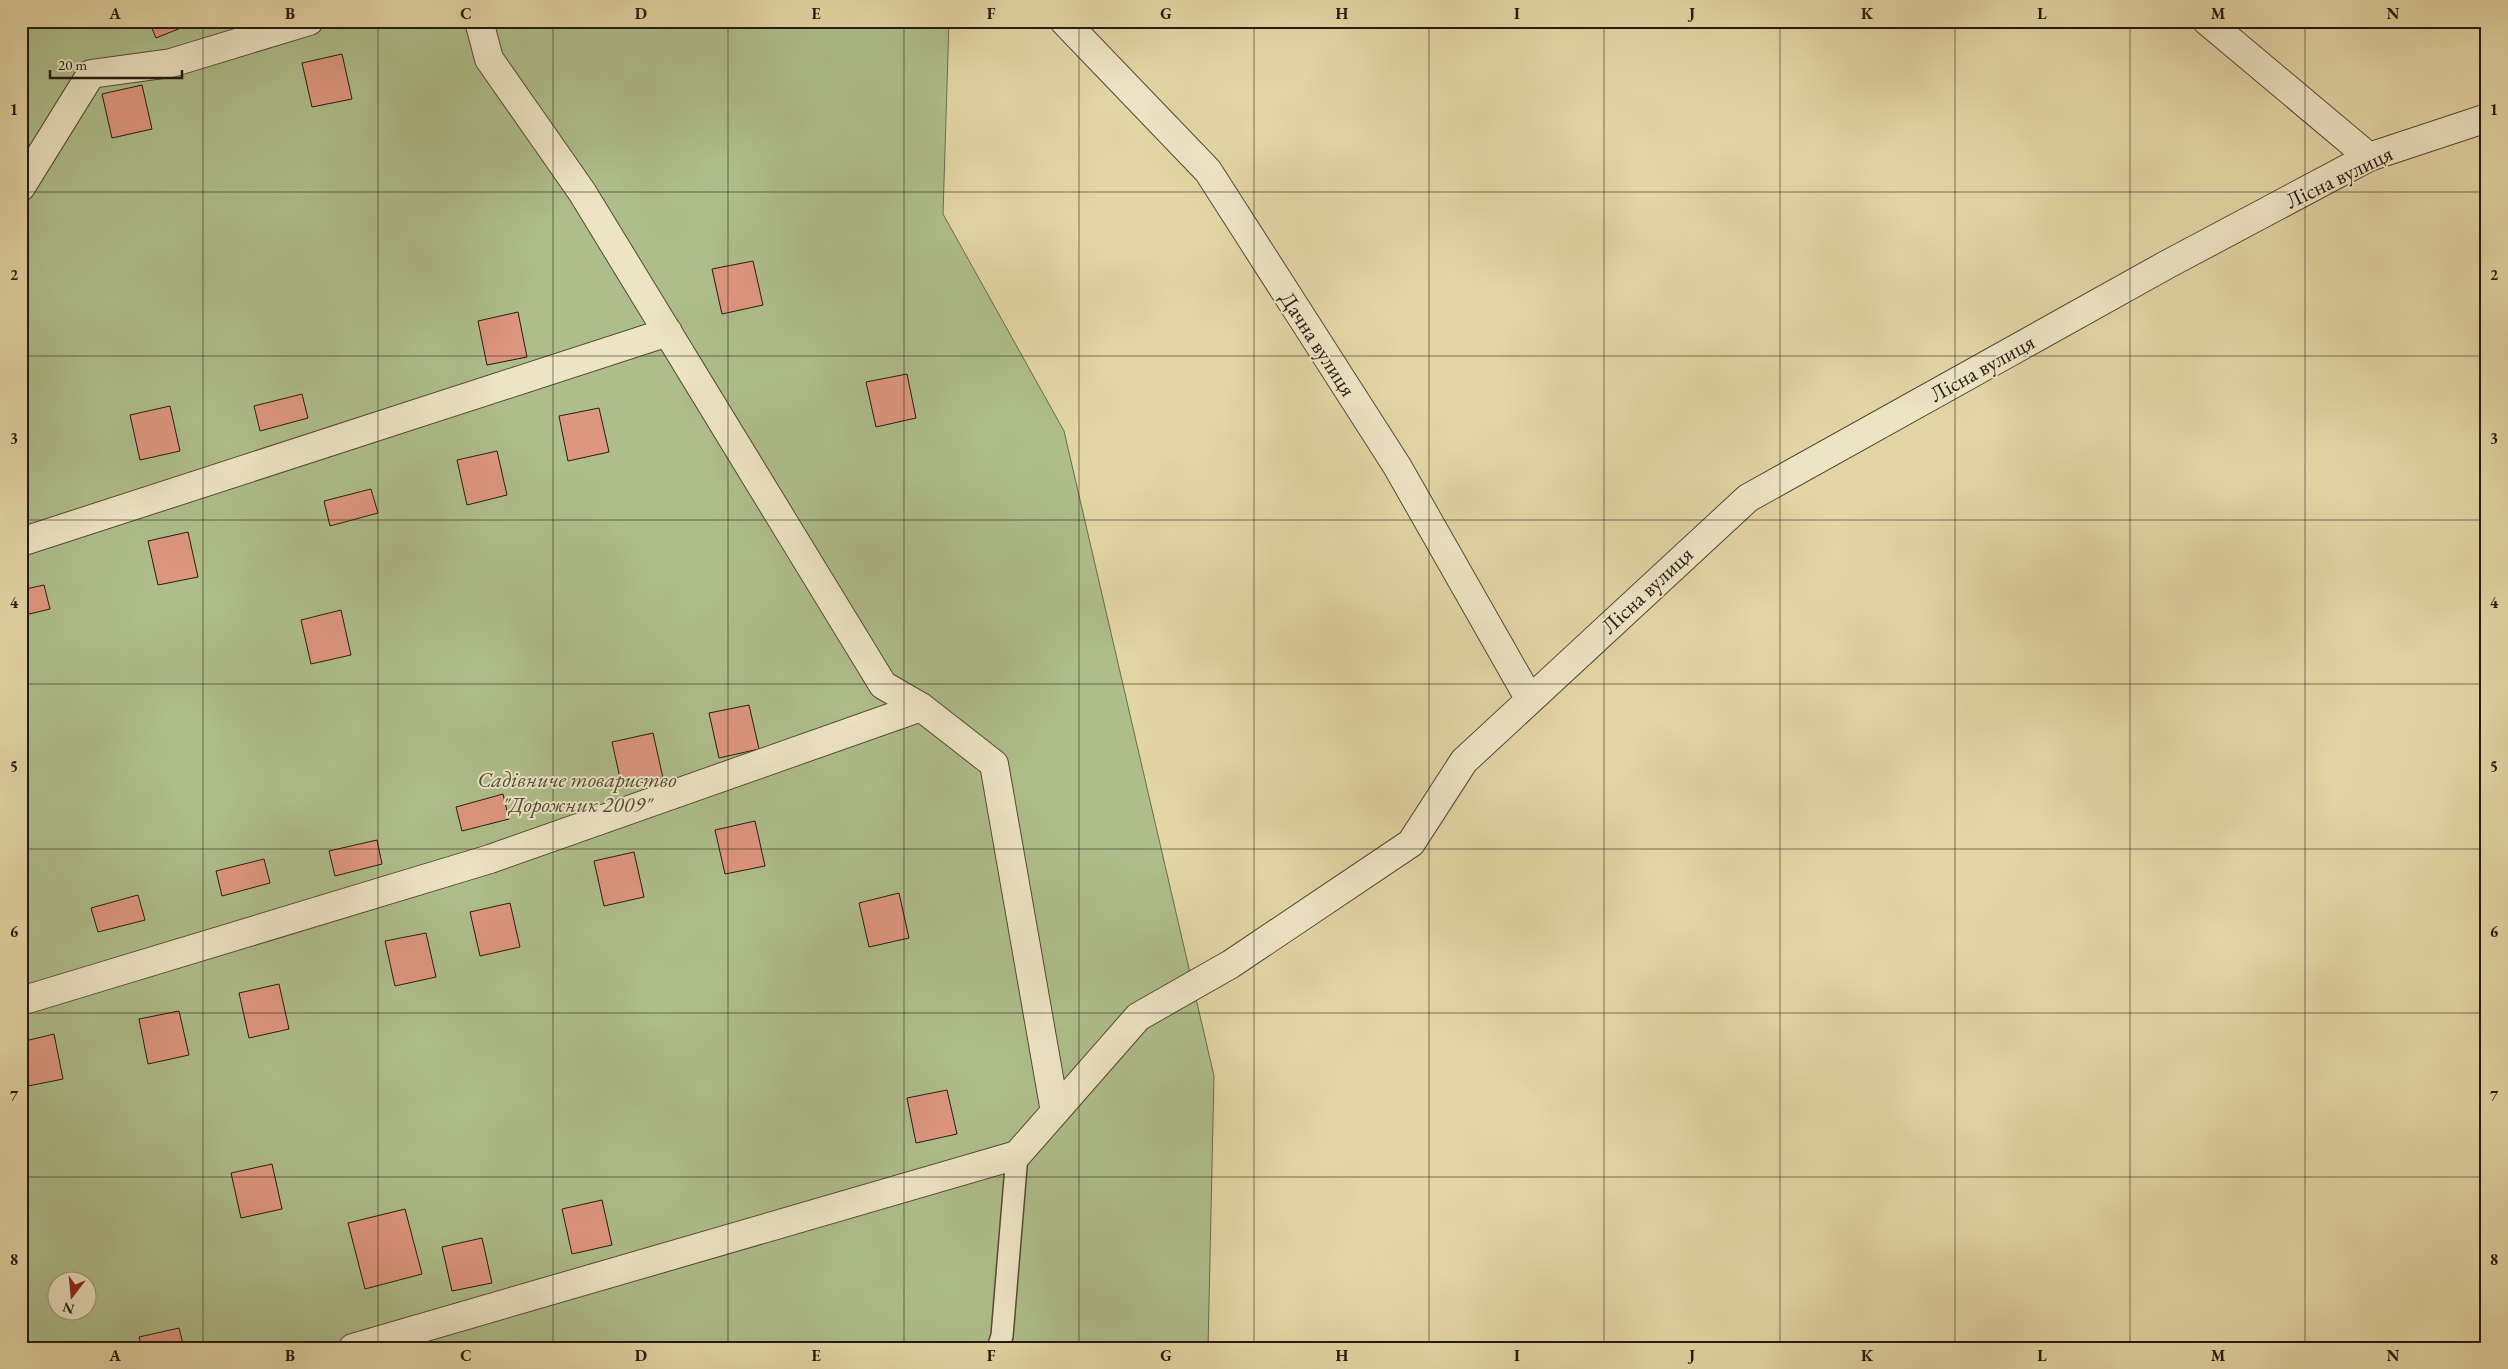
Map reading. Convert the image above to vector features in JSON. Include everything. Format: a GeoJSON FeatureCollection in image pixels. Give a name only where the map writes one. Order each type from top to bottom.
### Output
{"type":"FeatureCollection","features":[{"type":"Feature","properties":{"kind":"street"},"geometry":{"type":"LineString","coordinates":[[21,187],[91,74],[172,63],[310,21]]}},
{"type":"Feature","properties":{"kind":"street"},"geometry":{"type":"LineString","coordinates":[[479,21],[488,59],[582,192],[883,685],[921,707],[994,764],[1054,1112]]}},
{"type":"Feature","properties":{"kind":"street","name":"Дачна вулиця"},"geometry":{"type":"LineString","coordinates":[[1064,21],[1208,171],[1397,466],[1529,698]]}},
{"type":"Feature","properties":{"kind":"street"},"geometry":{"type":"LineString","coordinates":[[2207,21],[2370,157]]}},
{"type":"Feature","properties":{"kind":"street","name":"Лісна вулиця"},"geometry":{"type":"LineString","coordinates":[[1016,1155],[1138,1017],[1231,964],[1411,843],[1464,761],[1529,698],[1748,498],[2168,264],[2370,157],[2487,118]]}},
{"type":"Feature","properties":{"kind":"street"},"geometry":{"type":"LineString","coordinates":[[21,542],[668,332]]}},
{"type":"Feature","properties":{"kind":"street"},"geometry":{"type":"LineString","coordinates":[[21,1001],[490,859],[921,707]]}},
{"type":"Feature","properties":{"kind":"street"},"geometry":{"type":"LineString","coordinates":[[353,1348],[1016,1155]]}},
{"type":"Feature","properties":{"kind":"lane"},"geometry":{"type":"LineString","coordinates":[[998,1348],[1002,1336],[1016,1155]]}},
{"type":"Feature","properties":{"kind":"green space","name":"Садівниче товариство \"Дорожник 2009\""},"geometry":{"type":"Polygon","coordinates":[[[21,21],[949,21],[943,214],[1064,431],[1214,1076],[1208,1348],[21,1348],[21,21]]]}},
{"type":"Feature","properties":{"kind":"building"},"geometry":{"type":"Polygon","coordinates":[[[149,21],[198,21],[156,38],[149,21]]]}},
{"type":"Feature","properties":{"kind":"building"},"geometry":{"type":"Polygon","coordinates":[[[342,54],[352,99],[312,107],[302,63],[342,54]]]}},
{"type":"Feature","properties":{"kind":"building"},"geometry":{"type":"Polygon","coordinates":[[[142,85],[152,129],[112,138],[102,94],[142,85]]]}},
{"type":"Feature","properties":{"kind":"building"},"geometry":{"type":"Polygon","coordinates":[[[753,261],[763,305],[722,314],[712,269],[753,261]]]}},
{"type":"Feature","properties":{"kind":"building"},"geometry":{"type":"Polygon","coordinates":[[[518,312],[527,357],[487,365],[478,321],[518,312]]]}},
{"type":"Feature","properties":{"kind":"building"},"geometry":{"type":"Polygon","coordinates":[[[907,374],[916,418],[876,427],[866,382],[907,374]]]}},
{"type":"Feature","properties":{"kind":"building"},"geometry":{"type":"Polygon","coordinates":[[[302,394],[308,418],[260,431],[254,406],[302,394]]]}},
{"type":"Feature","properties":{"kind":"building"},"geometry":{"type":"Polygon","coordinates":[[[170,406],[180,451],[140,460],[130,415],[170,406]]]}},
{"type":"Feature","properties":{"kind":"building"},"geometry":{"type":"Polygon","coordinates":[[[599,408],[609,452],[568,461],[559,416],[599,408]]]}},
{"type":"Feature","properties":{"kind":"building"},"geometry":{"type":"Polygon","coordinates":[[[497,451],[507,495],[467,505],[457,460],[497,451]]]}},
{"type":"Feature","properties":{"kind":"building"},"geometry":{"type":"Polygon","coordinates":[[[371,489],[378,513],[330,526],[324,501],[371,489]]]}},
{"type":"Feature","properties":{"kind":"building"},"geometry":{"type":"Polygon","coordinates":[[[188,532],[198,577],[158,585],[148,541],[188,532]]]}},
{"type":"Feature","properties":{"kind":"building"},"geometry":{"type":"Polygon","coordinates":[[[44,585],[50,609],[21,616],[21,590],[44,585]]]}},
{"type":"Feature","properties":{"kind":"building"},"geometry":{"type":"Polygon","coordinates":[[[341,610],[351,655],[311,664],[301,620],[341,610]]]}},
{"type":"Feature","properties":{"kind":"building"},"geometry":{"type":"Polygon","coordinates":[[[749,705],[759,749],[719,758],[709,713],[749,705]]]}},
{"type":"Feature","properties":{"kind":"building"},"geometry":{"type":"Polygon","coordinates":[[[653,733],[663,778],[622,787],[612,742],[653,733]]]}},
{"type":"Feature","properties":{"kind":"building"},"geometry":{"type":"Polygon","coordinates":[[[503,794],[509,819],[462,831],[456,807],[503,794]]]}},
{"type":"Feature","properties":{"kind":"building"},"geometry":{"type":"Polygon","coordinates":[[[755,821],[765,866],[725,874],[715,830],[755,821]]]}},
{"type":"Feature","properties":{"kind":"building"},"geometry":{"type":"Polygon","coordinates":[[[377,840],[382,864],[335,876],[329,851],[377,840]]]}},
{"type":"Feature","properties":{"kind":"building"},"geometry":{"type":"Polygon","coordinates":[[[634,852],[644,897],[604,906],[594,861],[634,852]]]}},
{"type":"Feature","properties":{"kind":"building"},"geometry":{"type":"Polygon","coordinates":[[[264,859],[270,883],[222,896],[216,871],[264,859]]]}},
{"type":"Feature","properties":{"kind":"building"},"geometry":{"type":"Polygon","coordinates":[[[899,893],[909,938],[869,947],[859,903],[899,893]]]}},
{"type":"Feature","properties":{"kind":"building"},"geometry":{"type":"Polygon","coordinates":[[[138,895],[145,920],[98,932],[91,908],[138,895]]]}},
{"type":"Feature","properties":{"kind":"building"},"geometry":{"type":"Polygon","coordinates":[[[510,903],[520,947],[480,956],[470,912],[510,903]]]}},
{"type":"Feature","properties":{"kind":"building"},"geometry":{"type":"Polygon","coordinates":[[[426,933],[436,977],[395,986],[385,941],[426,933]]]}},
{"type":"Feature","properties":{"kind":"building"},"geometry":{"type":"Polygon","coordinates":[[[279,984],[289,1029],[249,1038],[239,993],[279,984]]]}},
{"type":"Feature","properties":{"kind":"building"},"geometry":{"type":"Polygon","coordinates":[[[179,1011],[189,1055],[148,1064],[139,1019],[179,1011]]]}},
{"type":"Feature","properties":{"kind":"building"},"geometry":{"type":"Polygon","coordinates":[[[54,1034],[63,1079],[23,1087],[21,1042],[54,1034]]]}},
{"type":"Feature","properties":{"kind":"building"},"geometry":{"type":"Polygon","coordinates":[[[947,1090],[957,1134],[916,1143],[907,1098],[947,1090]]]}},
{"type":"Feature","properties":{"kind":"building"},"geometry":{"type":"Polygon","coordinates":[[[272,1164],[282,1209],[241,1218],[231,1173],[272,1164]]]}},
{"type":"Feature","properties":{"kind":"building"},"geometry":{"type":"Polygon","coordinates":[[[602,1200],[612,1245],[572,1254],[562,1209],[602,1200]]]}},
{"type":"Feature","properties":{"kind":"building"},"geometry":{"type":"Polygon","coordinates":[[[405,1209],[422,1274],[365,1289],[348,1223],[405,1209]]]}},
{"type":"Feature","properties":{"kind":"building"},"geometry":{"type":"Polygon","coordinates":[[[482,1238],[492,1283],[452,1291],[442,1247],[482,1238]]]}},
{"type":"Feature","properties":{"kind":"building"},"geometry":{"type":"Polygon","coordinates":[[[179,1328],[184,1348],[142,1348],[139,1337],[179,1328]]]}}]}
